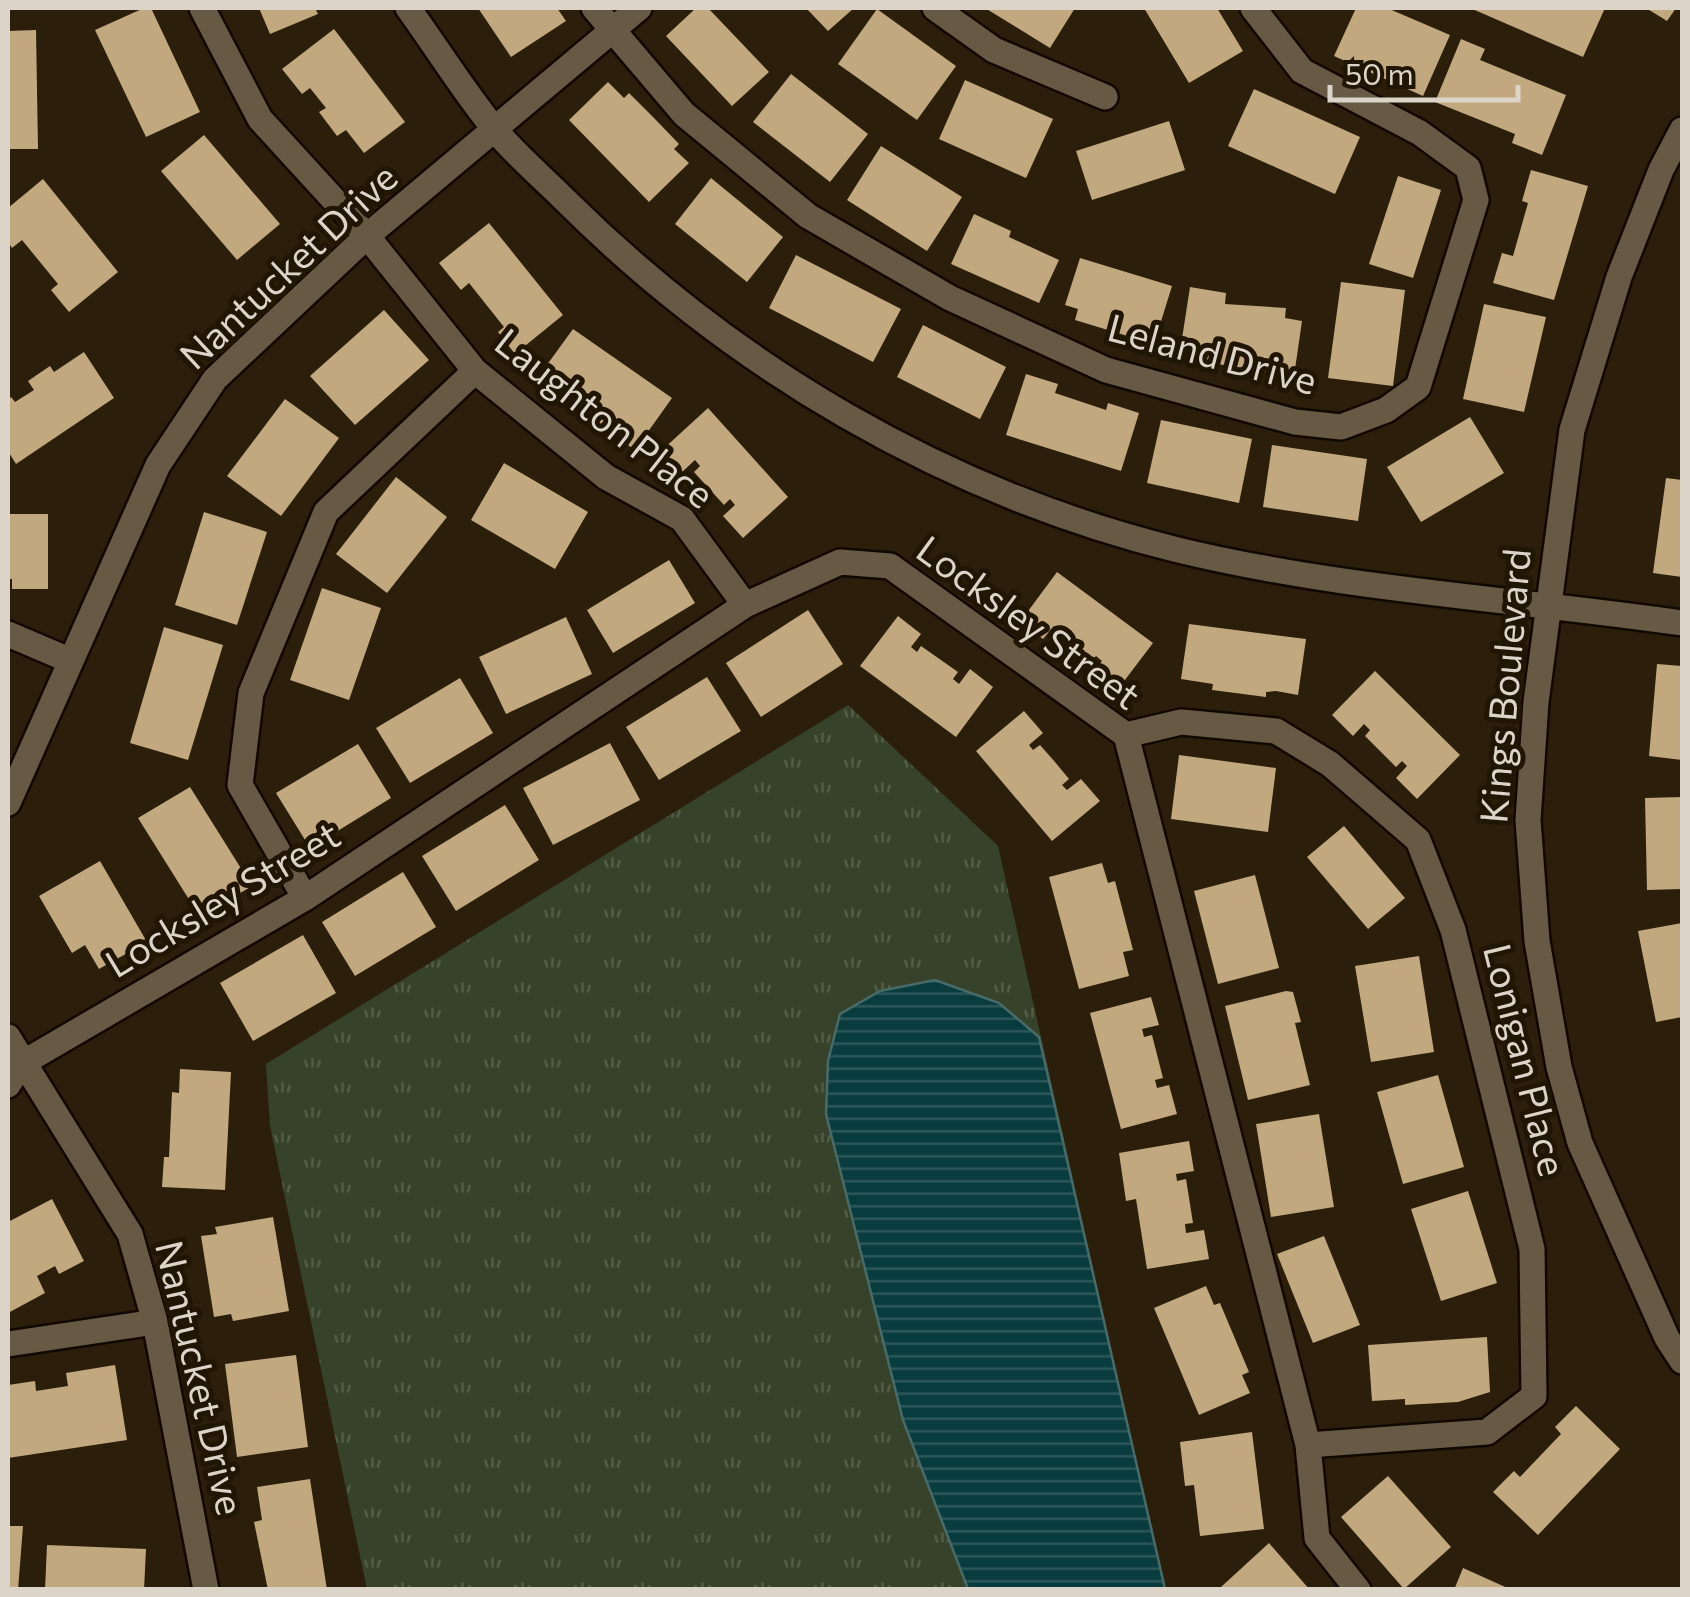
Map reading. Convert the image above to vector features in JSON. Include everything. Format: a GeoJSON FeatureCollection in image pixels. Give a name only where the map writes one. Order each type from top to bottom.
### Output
{"type":"FeatureCollection","features":[{"type":"Feature","properties":{"kind":"street","name":"Laughton Place"},"geometry":{"type":"LineString","coordinates":[[202,8],[260,119],[368,236],[475,371],[606,477],[682,519],[745,605]]}},
{"type":"Feature","properties":{"kind":"street"},"geometry":{"type":"LineString","coordinates":[[408,8],[497,132],[620,255],[740,352],[898,446],[1049,513],[1174,549],[1270,570],[1682,623]]}},
{"type":"Feature","properties":{"kind":"street","name":"Leland Drive"},"geometry":{"type":"LineString","coordinates":[[594,8],[610,32],[684,114],[808,216],[950,298],[1106,370],[1295,422],[1341,426],[1386,410],[1418,387],[1476,200],[1468,168],[1420,133],[1302,72],[1253,8]]}},
{"type":"Feature","properties":{"kind":"street","name":"Nantucket Drive"},"geometry":{"type":"LineString","coordinates":[[8,803],[158,465],[215,379],[368,236],[497,132],[640,8]]}},
{"type":"Feature","properties":{"kind":"street"},"geometry":{"type":"LineString","coordinates":[[934,8],[994,50],[1105,97]]}},
{"type":"Feature","properties":{"kind":"street","name":"Kings Boulevard"},"geometry":{"type":"LineString","coordinates":[[1682,130],[1661,170],[1618,277],[1572,430],[1548,604],[1528,820],[1537,941],[1556,1048],[1580,1143],[1667,1338],[1682,1361]]}},
{"type":"Feature","properties":{"kind":"street"},"geometry":{"type":"LineString","coordinates":[[305,898],[240,786],[251,692],[326,512],[475,371]]}},
{"type":"Feature","properties":{"kind":"street","name":"Locksley Street"},"geometry":{"type":"LineString","coordinates":[[14,1075],[305,898],[745,605],[840,562],[890,566],[1126,735],[1308,1445],[1317,1538],[1358,1590]]}},
{"type":"Feature","properties":{"kind":"street"},"geometry":{"type":"LineString","coordinates":[[8,634],[69,660]]}},
{"type":"Feature","properties":{"kind":"street","name":"Lonigan Place"},"geometry":{"type":"LineString","coordinates":[[1126,735],[1181,722],[1276,731],[1330,764],[1418,840],[1453,930],[1532,1249],[1534,1396],[1487,1432],[1308,1445]]}},
{"type":"Feature","properties":{"kind":"street","name":"Nantucket Drive"},"geometry":{"type":"LineString","coordinates":[[8,1037],[14,1075],[130,1234],[155,1322],[206,1590]]}},
{"type":"Feature","properties":{"kind":"street"},"geometry":{"type":"LineString","coordinates":[[8,1344],[155,1322]]}},
{"type":"Feature","properties":{"kind":"green space"},"geometry":{"type":"Polygon","coordinates":[[[848,705],[998,846],[1165,1589],[367,1589],[270,1126],[266,1064],[848,705]]]}},
{"type":"Feature","properties":{"kind":"water"},"geometry":{"type":"Polygon","coordinates":[[[935,980],[999,1003],[1039,1037],[1165,1589],[968,1589],[903,1420],[826,1114],[828,1061],[840,1014],[880,991],[935,980]]]}},
{"type":"Feature","properties":{"kind":"building"},"geometry":{"type":"Polygon","coordinates":[[[151,8],[200,112],[146,137],[95,30],[151,8]]]}},
{"type":"Feature","properties":{"kind":"building"},"geometry":{"type":"Polygon","coordinates":[[[259,8],[315,8],[318,14],[270,34],[259,8]]]}},
{"type":"Feature","properties":{"kind":"building"},"geometry":{"type":"Polygon","coordinates":[[[478,8],[557,8],[566,21],[511,57],[478,8]]]}},
{"type":"Feature","properties":{"kind":"building"},"geometry":{"type":"Polygon","coordinates":[[[696,8],[708,8],[769,72],[732,106],[666,36],[696,8]]]}},
{"type":"Feature","properties":{"kind":"building"},"geometry":{"type":"Polygon","coordinates":[[[806,8],[854,8],[828,31],[806,8]]]}},
{"type":"Feature","properties":{"kind":"building"},"geometry":{"type":"Polygon","coordinates":[[[985,8],[1075,8],[1050,48],[985,8]]]}},
{"type":"Feature","properties":{"kind":"building"},"geometry":{"type":"Polygon","coordinates":[[[1144,8],[1217,8],[1243,51],[1189,83],[1144,8]]]}},
{"type":"Feature","properties":{"kind":"building"},"geometry":{"type":"Polygon","coordinates":[[[1356,8],[1387,8],[1450,35],[1423,96],[1334,56],[1356,8]]]}},
{"type":"Feature","properties":{"kind":"building"},"geometry":{"type":"Polygon","coordinates":[[[1470,8],[1605,8],[1583,57],[1470,8]]]}},
{"type":"Feature","properties":{"kind":"building"},"geometry":{"type":"Polygon","coordinates":[[[1646,8],[1676,8],[1667,21],[1646,8]]]}},
{"type":"Feature","properties":{"kind":"building"},"geometry":{"type":"Polygon","coordinates":[[[877,9],[956,66],[917,120],[838,64],[877,9]]]}},
{"type":"Feature","properties":{"kind":"building"},"geometry":{"type":"Polygon","coordinates":[[[334,29],[405,122],[364,153],[346,130],[337,136],[319,112],[326,108],[310,88],[302,94],[282,69],[334,29]]]}},
{"type":"Feature","properties":{"kind":"building"},"geometry":{"type":"Polygon","coordinates":[[[36,30],[38,149],[8,149],[8,31],[36,30]]]}},
{"type":"Feature","properties":{"kind":"building"},"geometry":{"type":"Polygon","coordinates":[[[1461,39],[1485,49],[1480,60],[1566,95],[1542,155],[1512,143],[1515,134],[1435,102],[1461,39]]]}},
{"type":"Feature","properties":{"kind":"building"},"geometry":{"type":"Polygon","coordinates":[[[791,74],[868,134],[830,182],[753,122],[791,74]]]}},
{"type":"Feature","properties":{"kind":"building"},"geometry":{"type":"Polygon","coordinates":[[[965,80],[1053,119],[1026,178],[939,139],[965,80]]]}},
{"type":"Feature","properties":{"kind":"building"},"geometry":{"type":"Polygon","coordinates":[[[608,82],[624,98],[629,93],[654,118],[679,144],[674,149],[689,163],[649,202],[569,120],[608,82]]]}},
{"type":"Feature","properties":{"kind":"building"},"geometry":{"type":"Polygon","coordinates":[[[1254,89],[1360,137],[1335,194],[1228,146],[1254,89]]]}},
{"type":"Feature","properties":{"kind":"building"},"geometry":{"type":"Polygon","coordinates":[[[1169,121],[1185,170],[1092,200],[1076,151],[1169,121]]]}},
{"type":"Feature","properties":{"kind":"building"},"geometry":{"type":"Polygon","coordinates":[[[204,135],[280,224],[237,260],[161,171],[204,135]]]}},
{"type":"Feature","properties":{"kind":"building"},"geometry":{"type":"Polygon","coordinates":[[[881,146],[962,197],[927,251],[847,200],[881,146]]]}},
{"type":"Feature","properties":{"kind":"building"},"geometry":{"type":"Polygon","coordinates":[[[1531,170],[1588,186],[1554,300],[1493,283],[1502,253],[1513,256],[1528,203],[1522,201],[1531,170]]]}},
{"type":"Feature","properties":{"kind":"building"},"geometry":{"type":"Polygon","coordinates":[[[1398,176],[1441,190],[1413,278],[1369,264],[1398,176]]]}},
{"type":"Feature","properties":{"kind":"building"},"geometry":{"type":"Polygon","coordinates":[[[711,178],[783,237],[747,282],[675,224],[711,178]]]}},
{"type":"Feature","properties":{"kind":"building"},"geometry":{"type":"Polygon","coordinates":[[[43,179],[118,272],[69,312],[51,290],[58,284],[22,240],[12,248],[8,242],[8,208],[43,179]]]}},
{"type":"Feature","properties":{"kind":"building"},"geometry":{"type":"Polygon","coordinates":[[[974,214],[1011,231],[1009,237],[1059,260],[1039,303],[951,264],[974,214]]]}},
{"type":"Feature","properties":{"kind":"building"},"geometry":{"type":"Polygon","coordinates":[[[489,223],[563,315],[515,354],[498,332],[504,327],[469,283],[461,290],[439,263],[489,223]]]}},
{"type":"Feature","properties":{"kind":"building"},"geometry":{"type":"Polygon","coordinates":[[[796,255],[901,309],[873,362],[769,308],[796,255]]]}},
{"type":"Feature","properties":{"kind":"building"},"geometry":{"type":"Polygon","coordinates":[[[1080,258],[1172,286],[1154,344],[1075,320],[1078,309],[1065,305],[1080,258]]]}},
{"type":"Feature","properties":{"kind":"building"},"geometry":{"type":"Polygon","coordinates":[[[1341,282],[1405,290],[1393,386],[1328,378],[1341,282]]]}},
{"type":"Feature","properties":{"kind":"building"},"geometry":{"type":"Polygon","coordinates":[[[1190,287],[1226,293],[1225,304],[1286,308],[1285,318],[1302,321],[1294,376],[1179,358],[1190,287]]]}},
{"type":"Feature","properties":{"kind":"building"},"geometry":{"type":"Polygon","coordinates":[[[1484,304],[1546,317],[1524,412],[1463,399],[1484,304]]]}},
{"type":"Feature","properties":{"kind":"building"},"geometry":{"type":"Polygon","coordinates":[[[384,310],[429,360],[355,425],[310,376],[384,310]]]}},
{"type":"Feature","properties":{"kind":"building"},"geometry":{"type":"Polygon","coordinates":[[[923,325],[1006,367],[980,419],[897,377],[923,325]]]}},
{"type":"Feature","properties":{"kind":"building"},"geometry":{"type":"Polygon","coordinates":[[[573,329],[672,398],[635,450],[536,380],[573,329]]]}},
{"type":"Feature","properties":{"kind":"building"},"geometry":{"type":"Polygon","coordinates":[[[84,352],[114,398],[16,464],[8,451],[8,400],[11,397],[15,402],[34,390],[28,381],[50,366],[54,372],[84,352]]]}},
{"type":"Feature","properties":{"kind":"building"},"geometry":{"type":"Polygon","coordinates":[[[1026,374],[1058,384],[1055,393],[1106,410],[1108,403],[1139,413],[1121,471],[1006,435],[1026,374]]]}},
{"type":"Feature","properties":{"kind":"building"},"geometry":{"type":"Polygon","coordinates":[[[285,399],[339,438],[281,516],[227,476],[285,399]]]}},
{"type":"Feature","properties":{"kind":"building"},"geometry":{"type":"Polygon","coordinates":[[[708,408],[788,497],[743,538],[723,516],[735,505],[730,499],[724,505],[694,472],[700,466],[695,460],[681,473],[661,451],[708,408]]]}},
{"type":"Feature","properties":{"kind":"building"},"geometry":{"type":"Polygon","coordinates":[[[1470,417],[1504,473],[1421,522],[1387,467],[1470,417]]]}},
{"type":"Feature","properties":{"kind":"building"},"geometry":{"type":"Polygon","coordinates":[[[1161,420],[1252,439],[1239,503],[1147,483],[1161,420]]]}},
{"type":"Feature","properties":{"kind":"building"},"geometry":{"type":"Polygon","coordinates":[[[1272,445],[1367,459],[1358,521],[1263,507],[1272,445]]]}},
{"type":"Feature","properties":{"kind":"building"},"geometry":{"type":"Polygon","coordinates":[[[504,463],[588,512],[555,569],[471,520],[504,463]]]}},
{"type":"Feature","properties":{"kind":"building"},"geometry":{"type":"Polygon","coordinates":[[[396,477],[447,517],[387,593],[336,554],[396,477]]]}},
{"type":"Feature","properties":{"kind":"building"},"geometry":{"type":"Polygon","coordinates":[[[1666,478],[1682,480],[1682,577],[1653,573],[1666,478]]]}},
{"type":"Feature","properties":{"kind":"building"},"geometry":{"type":"Polygon","coordinates":[[[204,512],[267,532],[237,625],[175,605],[204,512]]]}},
{"type":"Feature","properties":{"kind":"building"},"geometry":{"type":"Polygon","coordinates":[[[8,514],[48,514],[48,589],[12,589],[12,579],[8,579],[8,514]]]}},
{"type":"Feature","properties":{"kind":"building"},"geometry":{"type":"Polygon","coordinates":[[[669,560],[695,603],[613,653],[587,610],[669,560]]]}},
{"type":"Feature","properties":{"kind":"building"},"geometry":{"type":"Polygon","coordinates":[[[1057,572],[1153,643],[1115,693],[1091,675],[1102,661],[1096,656],[1090,663],[1056,637],[1060,630],[1054,626],[1043,639],[1020,622],[1057,572]]]}},
{"type":"Feature","properties":{"kind":"building"},"geometry":{"type":"Polygon","coordinates":[[[322,588],[381,608],[349,700],[290,680],[322,588]]]}},
{"type":"Feature","properties":{"kind":"building"},"geometry":{"type":"Polygon","coordinates":[[[808,610],[843,664],[761,717],[726,663],[808,610]]]}},
{"type":"Feature","properties":{"kind":"building"},"geometry":{"type":"Polygon","coordinates":[[[898,616],[921,634],[911,647],[917,652],[921,646],[958,672],[953,679],[959,684],[970,669],[993,687],[956,737],[860,666],[898,616]]]}},
{"type":"Feature","properties":{"kind":"building"},"geometry":{"type":"Polygon","coordinates":[[[566,617],[592,674],[506,714],[479,657],[566,617]]]}},
{"type":"Feature","properties":{"kind":"building"},"geometry":{"type":"Polygon","coordinates":[[[1189,624],[1306,639],[1298,695],[1276,691],[1266,692],[1266,697],[1212,690],[1213,684],[1181,679],[1189,624]]]}},
{"type":"Feature","properties":{"kind":"building"},"geometry":{"type":"Polygon","coordinates":[[[164,627],[223,645],[188,760],[130,743],[164,627]]]}},
{"type":"Feature","properties":{"kind":"building"},"geometry":{"type":"Polygon","coordinates":[[[1657,664],[1682,666],[1682,760],[1649,756],[1657,664]]]}},
{"type":"Feature","properties":{"kind":"building"},"geometry":{"type":"Polygon","coordinates":[[[1375,671],[1460,755],[1417,799],[1396,778],[1407,766],[1402,761],[1396,767],[1365,736],[1370,730],[1364,724],[1353,736],[1332,715],[1375,671]]]}},
{"type":"Feature","properties":{"kind":"building"},"geometry":{"type":"Polygon","coordinates":[[[707,677],[741,731],[659,780],[626,727],[707,677]]]}},
{"type":"Feature","properties":{"kind":"building"},"geometry":{"type":"Polygon","coordinates":[[[460,678],[493,733],[410,783],[376,728],[460,678]]]}},
{"type":"Feature","properties":{"kind":"building"},"geometry":{"type":"Polygon","coordinates":[[[1024,711],[1043,733],[1029,745],[1033,750],[1040,745],[1055,762],[1069,779],[1062,785],[1067,790],[1081,779],[1100,801],[1052,841],[976,751],[1024,711]]]}},
{"type":"Feature","properties":{"kind":"building"},"geometry":{"type":"Polygon","coordinates":[[[610,743],[640,800],[553,845],[523,788],[610,743]]]}},
{"type":"Feature","properties":{"kind":"building"},"geometry":{"type":"Polygon","coordinates":[[[358,744],[391,798],[310,848],[276,793],[358,744]]]}},
{"type":"Feature","properties":{"kind":"building"},"geometry":{"type":"Polygon","coordinates":[[[1179,755],[1276,768],[1268,832],[1171,819],[1179,755]]]}},
{"type":"Feature","properties":{"kind":"building"},"geometry":{"type":"Polygon","coordinates":[[[190,787],[252,886],[200,917],[138,818],[190,787]]]}},
{"type":"Feature","properties":{"kind":"building"},"geometry":{"type":"Polygon","coordinates":[[[1682,797],[1682,889],[1647,890],[1645,798],[1682,797]]]}},
{"type":"Feature","properties":{"kind":"building"},"geometry":{"type":"Polygon","coordinates":[[[505,805],[539,860],[456,911],[422,856],[505,805]]]}},
{"type":"Feature","properties":{"kind":"building"},"geometry":{"type":"Polygon","coordinates":[[[1344,826],[1405,898],[1368,929],[1307,857],[1344,826]]]}},
{"type":"Feature","properties":{"kind":"building"},"geometry":{"type":"Polygon","coordinates":[[[100,861],[147,942],[99,969],[85,945],[72,953],[39,896],[100,861]]]}},
{"type":"Feature","properties":{"kind":"building"},"geometry":{"type":"Polygon","coordinates":[[[1102,863],[1108,883],[1115,881],[1133,950],[1123,952],[1129,976],[1079,989],[1049,877],[1102,863]]]}},
{"type":"Feature","properties":{"kind":"building"},"geometry":{"type":"Polygon","coordinates":[[[403,872],[436,927],[355,976],[322,922],[403,872]]]}},
{"type":"Feature","properties":{"kind":"building"},"geometry":{"type":"Polygon","coordinates":[[[1255,875],[1279,968],[1218,984],[1194,891],[1255,875]]]}},
{"type":"Feature","properties":{"kind":"building"},"geometry":{"type":"Polygon","coordinates":[[[1682,923],[1682,1017],[1656,1022],[1638,931],[1682,923]]]}},
{"type":"Feature","properties":{"kind":"building"},"geometry":{"type":"Polygon","coordinates":[[[303,935],[336,993],[253,1041],[220,983],[303,935]]]}},
{"type":"Feature","properties":{"kind":"building"},"geometry":{"type":"Polygon","coordinates":[[[1419,956],[1434,1052],[1371,1062],[1355,966],[1419,956]]]}},
{"type":"Feature","properties":{"kind":"building"},"geometry":{"type":"Polygon","coordinates":[[[1293,992],[1301,1022],[1295,1023],[1310,1085],[1248,1100],[1225,1006],[1293,992]]]}},
{"type":"Feature","properties":{"kind":"building"},"geometry":{"type":"Polygon","coordinates":[[[1151,997],[1159,1025],[1142,1029],[1144,1037],[1152,1035],[1163,1078],[1155,1080],[1157,1088],[1169,1085],[1177,1114],[1121,1129],[1090,1013],[1151,997]]]}},
{"type":"Feature","properties":{"kind":"building"},"geometry":{"type":"Polygon","coordinates":[[[180,1069],[231,1072],[225,1190],[162,1187],[164,1157],[169,1157],[172,1092],[179,1093],[180,1069]]]}},
{"type":"Feature","properties":{"kind":"building"},"geometry":{"type":"Polygon","coordinates":[[[1438,1075],[1464,1167],[1403,1184],[1377,1092],[1438,1075]]]}},
{"type":"Feature","properties":{"kind":"building"},"geometry":{"type":"Polygon","coordinates":[[[1319,1114],[1334,1207],[1271,1217],[1256,1124],[1319,1114]]]}},
{"type":"Feature","properties":{"kind":"building"},"geometry":{"type":"Polygon","coordinates":[[[1189,1141],[1194,1171],[1176,1174],[1177,1181],[1186,1179],[1193,1223],[1185,1224],[1186,1233],[1204,1230],[1209,1259],[1147,1269],[1136,1199],[1126,1201],[1119,1153],[1189,1141]]]}},
{"type":"Feature","properties":{"kind":"building"},"geometry":{"type":"Polygon","coordinates":[[[1468,1191],[1497,1283],[1441,1301],[1411,1209],[1468,1191]]]}},
{"type":"Feature","properties":{"kind":"building"},"geometry":{"type":"Polygon","coordinates":[[[52,1199],[84,1261],[59,1274],[55,1266],[37,1276],[45,1293],[8,1313],[8,1222],[52,1199]]]}},
{"type":"Feature","properties":{"kind":"building"},"geometry":{"type":"Polygon","coordinates":[[[273,1217],[289,1311],[233,1321],[231,1314],[214,1317],[201,1236],[217,1234],[215,1227],[273,1217]]]}},
{"type":"Feature","properties":{"kind":"building"},"geometry":{"type":"Polygon","coordinates":[[[1324,1236],[1360,1325],[1313,1343],[1277,1254],[1324,1236]]]}},
{"type":"Feature","properties":{"kind":"building"},"geometry":{"type":"Polygon","coordinates":[[[1206,1286],[1214,1305],[1220,1303],[1249,1372],[1242,1375],[1250,1393],[1199,1415],[1154,1308],[1206,1286]]]}},
{"type":"Feature","properties":{"kind":"building"},"geometry":{"type":"Polygon","coordinates":[[[1487,1337],[1490,1392],[1458,1402],[1405,1405],[1405,1399],[1372,1401],[1368,1345],[1487,1337]]]}},
{"type":"Feature","properties":{"kind":"building"},"geometry":{"type":"Polygon","coordinates":[[[296,1355],[308,1447],[237,1457],[225,1364],[296,1355]]]}},
{"type":"Feature","properties":{"kind":"building"},"geometry":{"type":"Polygon","coordinates":[[[115,1365],[127,1440],[8,1458],[8,1385],[35,1381],[36,1391],[68,1386],[66,1373],[115,1365]]]}},
{"type":"Feature","properties":{"kind":"building"},"geometry":{"type":"Polygon","coordinates":[[[1576,1406],[1620,1449],[1538,1535],[1493,1492],[1514,1471],[1520,1477],[1561,1434],[1555,1427],[1576,1406]]]}},
{"type":"Feature","properties":{"kind":"building"},"geometry":{"type":"Polygon","coordinates":[[[1252,1432],[1264,1529],[1200,1536],[1194,1485],[1185,1486],[1180,1442],[1252,1432]]]}},
{"type":"Feature","properties":{"kind":"building"},"geometry":{"type":"Polygon","coordinates":[[[1388,1476],[1451,1547],[1404,1589],[1341,1517],[1388,1476]]]}},
{"type":"Feature","properties":{"kind":"building"},"geometry":{"type":"Polygon","coordinates":[[[310,1479],[327,1590],[268,1590],[254,1522],[262,1520],[257,1487],[310,1479]]]}},
{"type":"Feature","properties":{"kind":"building"},"geometry":{"type":"Polygon","coordinates":[[[8,1526],[23,1526],[18,1590],[8,1590],[8,1526]]]}},
{"type":"Feature","properties":{"kind":"building"},"geometry":{"type":"Polygon","coordinates":[[[1269,1543],[1310,1590],[1221,1587],[1269,1543]]]}},
{"type":"Feature","properties":{"kind":"building"},"geometry":{"type":"Polygon","coordinates":[[[47,1545],[146,1549],[144,1590],[45,1590],[47,1545]]]}},
{"type":"Feature","properties":{"kind":"building"},"geometry":{"type":"Polygon","coordinates":[[[1463,1568],[1512,1590],[1454,1590],[1463,1568]]]}}]}
